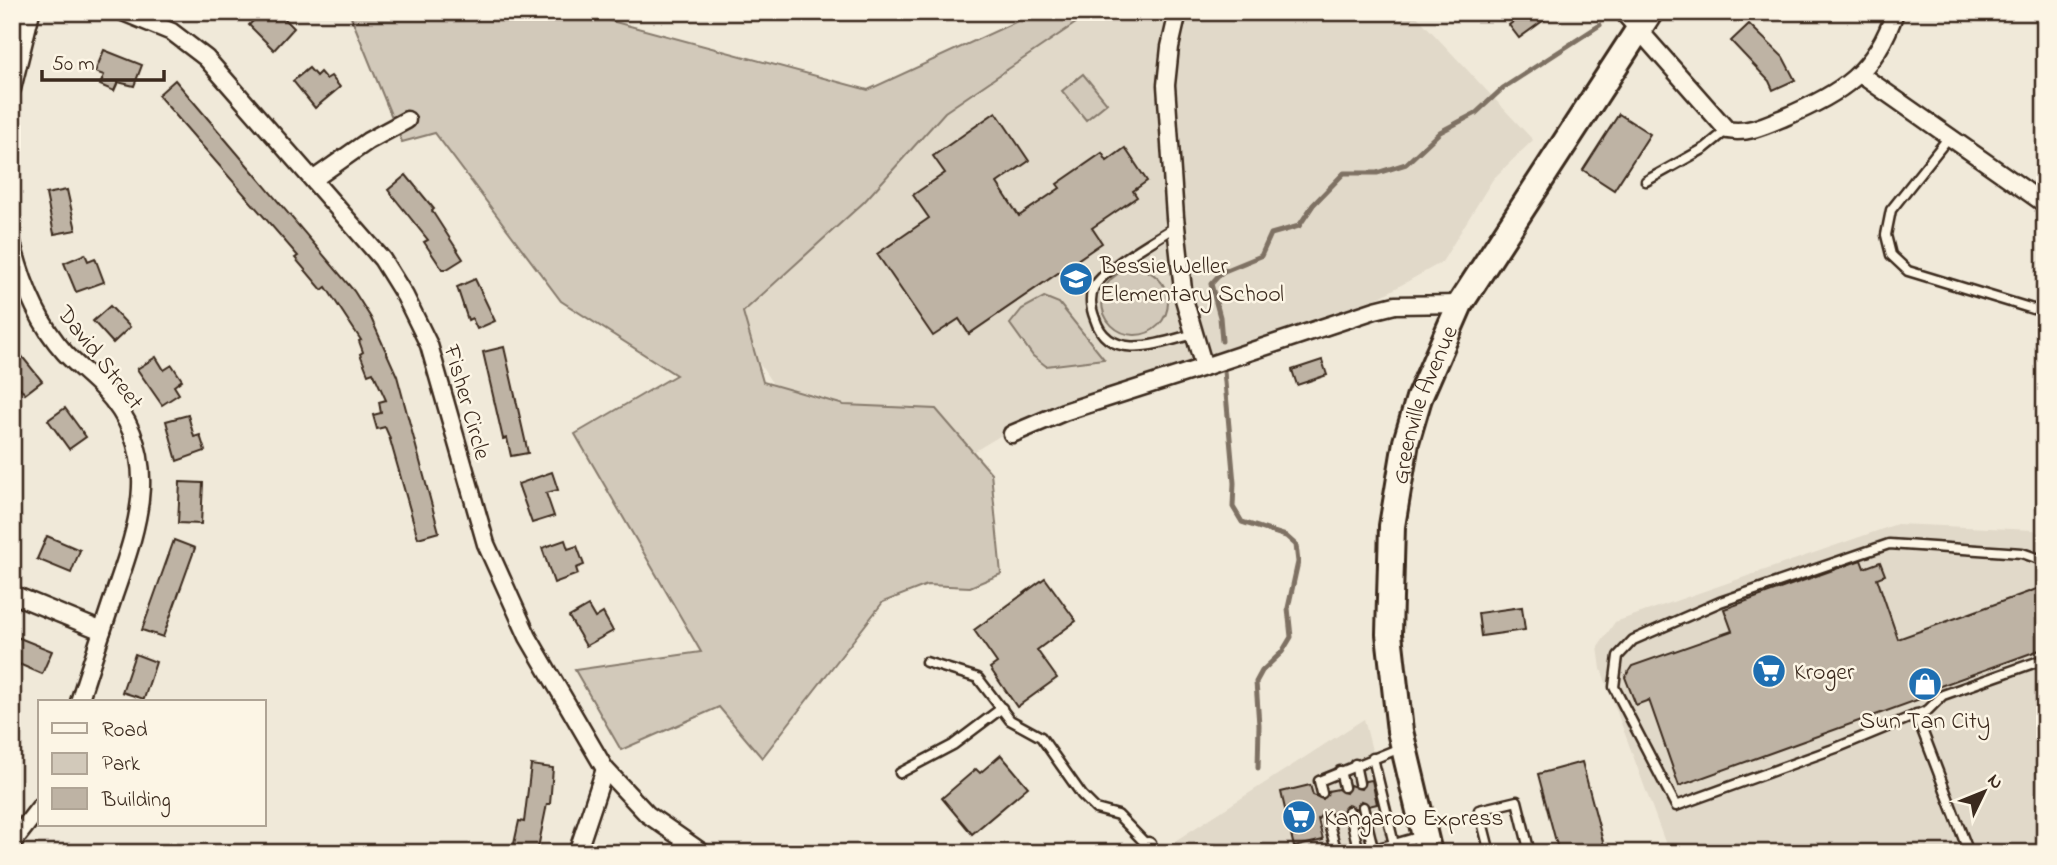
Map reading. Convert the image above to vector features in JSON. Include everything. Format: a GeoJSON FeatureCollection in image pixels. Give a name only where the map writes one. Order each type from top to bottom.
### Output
{"type":"FeatureCollection","features":[{"type":"Feature","properties":{"kind":"main road","name":"Greenville Avenue"},"geometry":{"type":"LineString","coordinates":[[1426,844],[1403,747],[1389,634],[1388,582],[1397,490],[1419,398],[1460,303],[1637,18]]}},
{"type":"Feature","properties":{"kind":"street"},"geometry":{"type":"LineString","coordinates":[[12,89],[31,12]]}},
{"type":"Feature","properties":{"kind":"street","name":"Fisher Circle"},"geometry":{"type":"LineString","coordinates":[[123,12],[172,33],[206,58],[377,252],[421,327],[442,382],[471,494],[497,571],[528,637],[605,769],[647,814],[703,853]]}},
{"type":"Feature","properties":{"kind":"street"},"geometry":{"type":"LineString","coordinates":[[1178,12],[1170,47],[1166,85],[1176,226],[1184,299],[1204,367]]}},
{"type":"Feature","properties":{"kind":"street"},"geometry":{"type":"LineString","coordinates":[[1637,18],[1733,131],[1808,107],[1842,90],[1860,74],[1877,52],[1895,12]]}},
{"type":"Feature","properties":{"kind":"street"},"geometry":{"type":"LineString","coordinates":[[1860,74],[2045,204]]}},
{"type":"Feature","properties":{"kind":"street"},"geometry":{"type":"LineString","coordinates":[[314,179],[368,141],[407,120]]}},
{"type":"Feature","properties":{"kind":"street","name":"David Street"},"geometry":{"type":"LineString","coordinates":[[12,243],[25,286],[44,324],[66,355],[115,403],[140,460],[140,511],[80,700]]}},
{"type":"Feature","properties":{"kind":"street"},"geometry":{"type":"LineString","coordinates":[[1012,434],[1064,412],[1375,310],[1395,305],[1460,303]]}},
{"type":"Feature","properties":{"kind":"street"},"geometry":{"type":"LineString","coordinates":[[12,594],[102,631]]}},
{"type":"Feature","properties":{"kind":"street"},"geometry":{"type":"LineString","coordinates":[[577,853],[605,769]]}},
{"type":"Feature","properties":{"kind":"street"},"geometry":{"type":"LineString","coordinates":[[12,843],[38,810]]}},
{"type":"Feature","properties":{"kind":"lane"},"geometry":{"type":"LineString","coordinates":[[1646,181],[1733,131]]}},
{"type":"Feature","properties":{"kind":"lane"},"geometry":{"type":"LineString","coordinates":[[1950,136],[1891,210],[1886,235],[1891,255],[1908,271],[2033,309]]}},
{"type":"Feature","properties":{"kind":"lane"},"geometry":{"type":"LineString","coordinates":[[1176,226],[1106,274],[1093,289],[1091,307],[1096,324],[1107,336],[1124,346],[1141,348],[1194,334]]}},
{"type":"Feature","properties":{"kind":"lane"},"geometry":{"type":"LineString","coordinates":[[2045,561],[2022,553],[1889,544],[1720,603],[1648,632],[1633,640],[1618,656],[1614,687],[1676,806],[1821,753],[1928,710],[1943,695],[2045,659]]}},
{"type":"Feature","properties":{"kind":"lane"},"geometry":{"type":"LineString","coordinates":[[926,662],[978,678],[1010,720],[1041,737],[1082,796],[1096,809],[1118,815],[1149,850]]}},
{"type":"Feature","properties":{"kind":"lane"},"geometry":{"type":"LineString","coordinates":[[900,773],[953,745],[1002,708]]}},
{"type":"Feature","properties":{"kind":"lane"},"geometry":{"type":"LineString","coordinates":[[1916,714],[1969,853]]}},
{"type":"Feature","properties":{"kind":"lane"},"geometry":{"type":"LineString","coordinates":[[1322,793],[1319,781],[1355,764],[1403,747]]}},
{"type":"Feature","properties":{"kind":"lane"},"geometry":{"type":"LineString","coordinates":[[1373,758],[1394,844]]}},
{"type":"Feature","properties":{"kind":"lane"},"geometry":{"type":"LineString","coordinates":[[1355,764],[1359,783]]}},
{"type":"Feature","properties":{"kind":"lane"},"geometry":{"type":"LineString","coordinates":[[1340,771],[1344,787]]}},
{"type":"Feature","properties":{"kind":"lane"},"geometry":{"type":"LineString","coordinates":[[1490,853],[1479,810],[1517,801],[1530,853]]}},
{"type":"Feature","properties":{"kind":"lane"},"geometry":{"type":"LineString","coordinates":[[1363,807],[1373,848]]}},
{"type":"Feature","properties":{"kind":"lane"},"geometry":{"type":"LineString","coordinates":[[1349,811],[1358,853],[1394,844],[1426,844]]}},
{"type":"Feature","properties":{"kind":"lane"},"geometry":{"type":"LineString","coordinates":[[1327,817],[1338,853]]}},
{"type":"Feature","properties":{"kind":"lane"},"geometry":{"type":"LineString","coordinates":[[1192,853],[1213,850],[1237,853]]}},
{"type":"Feature","properties":{"kind":"shaded area","name":"Bessie Weller Elementary School"},"geometry":{"type":"Polygon","coordinates":[[[1078,12],[1413,12],[1533,140],[1493,179],[1442,262],[1380,297],[1049,409],[862,519],[718,301],[945,101],[1078,12]]]}},
{"type":"Feature","properties":{"kind":"shaded area"},"geometry":{"type":"Polygon","coordinates":[[[1897,524],[2034,530],[2045,538],[2045,853],[1669,853],[1601,669],[1598,647],[1615,622],[1897,524]]]}},
{"type":"Feature","properties":{"kind":"shaded area"},"geometry":{"type":"Polygon","coordinates":[[[1364,719],[1398,853],[1165,853],[1164,848],[1364,719]]]}},
{"type":"Feature","properties":{"kind":"green space"},"geometry":{"type":"Polygon","coordinates":[[[349,12],[578,12],[868,90],[1037,12],[1092,12],[945,112],[864,202],[743,312],[763,382],[844,405],[936,409],[991,473],[1001,574],[970,587],[927,585],[883,602],[762,758],[719,707],[621,750],[575,670],[701,652],[575,434],[676,375],[561,301],[435,133],[402,142],[349,12]]]}},
{"type":"Feature","properties":{"kind":"green space"},"geometry":{"type":"Polygon","coordinates":[[[1083,74],[1107,103],[1086,120],[1062,91],[1083,74]]]}},
{"type":"Feature","properties":{"kind":"green space"},"geometry":{"type":"Polygon","coordinates":[[[1129,269],[1141,269],[1153,274],[1163,284],[1168,302],[1166,315],[1153,330],[1141,335],[1129,335],[1117,330],[1107,320],[1102,308],[1102,296],[1107,284],[1117,274],[1129,269]]]}},
{"type":"Feature","properties":{"kind":"green space"},"geometry":{"type":"Polygon","coordinates":[[[1044,297],[1059,303],[1104,359],[1046,366],[1033,356],[1010,324],[1022,309],[1044,297]]]}},
{"type":"Feature","properties":{"kind":"building"},"geometry":{"type":"Polygon","coordinates":[[[262,12],[266,12],[274,20],[280,14],[294,28],[274,50],[249,25],[262,12]]]}},
{"type":"Feature","properties":{"kind":"building"},"geometry":{"type":"Polygon","coordinates":[[[1526,12],[1555,12],[1519,38],[1509,25],[1526,12]]]}},
{"type":"Feature","properties":{"kind":"building"},"geometry":{"type":"Polygon","coordinates":[[[1749,24],[1783,57],[1795,80],[1773,90],[1769,81],[1731,41],[1749,24]]]}},
{"type":"Feature","properties":{"kind":"building"},"geometry":{"type":"Polygon","coordinates":[[[104,50],[142,65],[134,86],[118,82],[114,91],[100,85],[104,75],[95,72],[104,50]]]}},
{"type":"Feature","properties":{"kind":"building"},"geometry":{"type":"Polygon","coordinates":[[[309,68],[316,76],[320,72],[326,79],[331,76],[340,87],[315,108],[293,81],[309,68]]]}},
{"type":"Feature","properties":{"kind":"building"},"geometry":{"type":"Polygon","coordinates":[[[175,80],[354,291],[371,318],[397,376],[439,532],[418,538],[389,436],[385,427],[377,429],[373,415],[381,413],[379,402],[386,400],[373,372],[368,374],[360,354],[363,352],[359,341],[361,340],[326,287],[322,290],[295,258],[298,256],[158,95],[175,80]]]}},
{"type":"Feature","properties":{"kind":"building"},"geometry":{"type":"Polygon","coordinates":[[[996,112],[1029,161],[997,183],[1019,216],[1060,188],[1057,184],[1102,153],[1107,161],[1125,148],[1147,181],[1133,191],[1137,197],[1092,228],[1102,243],[969,334],[959,319],[933,336],[877,254],[929,218],[913,195],[945,173],[933,156],[996,112]]]}},
{"type":"Feature","properties":{"kind":"building"},"geometry":{"type":"Polygon","coordinates":[[[1619,114],[1650,134],[1614,190],[1583,170],[1619,114]]]}},
{"type":"Feature","properties":{"kind":"building"},"geometry":{"type":"Polygon","coordinates":[[[406,175],[434,209],[432,211],[463,259],[447,269],[442,269],[424,242],[428,240],[388,190],[406,175]]]}},
{"type":"Feature","properties":{"kind":"building"},"geometry":{"type":"Polygon","coordinates":[[[67,190],[76,230],[54,234],[46,194],[67,190]]]}},
{"type":"Feature","properties":{"kind":"building"},"geometry":{"type":"Polygon","coordinates":[[[85,254],[88,261],[95,258],[104,282],[76,292],[64,263],[85,254]]]}},
{"type":"Feature","properties":{"kind":"building"},"geometry":{"type":"Polygon","coordinates":[[[475,279],[495,321],[477,329],[472,318],[468,320],[457,287],[475,279]]]}},
{"type":"Feature","properties":{"kind":"building"},"geometry":{"type":"Polygon","coordinates":[[[110,306],[130,327],[113,343],[93,321],[110,306]]]}},
{"type":"Feature","properties":{"kind":"building"},"geometry":{"type":"Polygon","coordinates":[[[504,347],[528,453],[511,456],[507,438],[503,439],[483,352],[504,347]]]}},
{"type":"Feature","properties":{"kind":"building"},"geometry":{"type":"Polygon","coordinates":[[[20,354],[42,381],[25,394],[12,378],[12,360],[20,354]]]}},
{"type":"Feature","properties":{"kind":"building"},"geometry":{"type":"Polygon","coordinates":[[[156,357],[164,370],[172,365],[182,380],[174,386],[179,394],[162,405],[137,369],[156,357]]]}},
{"type":"Feature","properties":{"kind":"building"},"geometry":{"type":"Polygon","coordinates":[[[1322,360],[1327,375],[1297,385],[1292,370],[1322,360]]]}},
{"type":"Feature","properties":{"kind":"building"},"geometry":{"type":"Polygon","coordinates":[[[65,408],[86,437],[69,449],[48,420],[65,408]]]}},
{"type":"Feature","properties":{"kind":"building"},"geometry":{"type":"Polygon","coordinates":[[[188,415],[194,437],[200,435],[205,451],[177,461],[166,421],[188,415]]]}},
{"type":"Feature","properties":{"kind":"building"},"geometry":{"type":"Polygon","coordinates":[[[552,472],[558,490],[546,493],[554,516],[532,523],[518,484],[552,472]]]}},
{"type":"Feature","properties":{"kind":"building"},"geometry":{"type":"Polygon","coordinates":[[[180,482],[203,483],[201,524],[178,523],[180,482]]]}},
{"type":"Feature","properties":{"kind":"building"},"geometry":{"type":"Polygon","coordinates":[[[47,536],[80,550],[71,573],[37,559],[47,536]]]}},
{"type":"Feature","properties":{"kind":"building"},"geometry":{"type":"Polygon","coordinates":[[[174,540],[195,548],[163,637],[142,630],[174,540]]]}},
{"type":"Feature","properties":{"kind":"building"},"geometry":{"type":"Polygon","coordinates":[[[565,540],[568,549],[577,546],[584,565],[576,568],[578,574],[554,583],[542,548],[565,540]]]}},
{"type":"Feature","properties":{"kind":"building","name":"Kroger"},"geometry":{"type":"Polygon","coordinates":[[[1861,560],[1864,568],[1880,562],[1885,575],[1877,578],[1898,639],[2045,586],[2045,648],[1918,694],[1920,699],[1679,786],[1649,700],[1636,705],[1625,677],[1632,666],[1732,631],[1724,609],[1861,560]]]}},
{"type":"Feature","properties":{"kind":"building"},"geometry":{"type":"Polygon","coordinates":[[[1045,578],[1076,621],[1037,650],[1057,678],[1017,707],[990,668],[997,663],[974,630],[1045,578]]]}},
{"type":"Feature","properties":{"kind":"building"},"geometry":{"type":"Polygon","coordinates":[[[588,606],[595,618],[603,613],[613,631],[586,646],[569,617],[588,606]]]}},
{"type":"Feature","properties":{"kind":"building"},"geometry":{"type":"Polygon","coordinates":[[[1522,607],[1525,630],[1481,636],[1478,613],[1522,607]]]}},
{"type":"Feature","properties":{"kind":"building"},"geometry":{"type":"Polygon","coordinates":[[[12,635],[52,651],[42,674],[12,661],[12,635]]]}},
{"type":"Feature","properties":{"kind":"building"},"geometry":{"type":"Polygon","coordinates":[[[135,654],[156,662],[144,699],[122,692],[135,654]]]}},
{"type":"Feature","properties":{"kind":"building"},"geometry":{"type":"Polygon","coordinates":[[[1001,755],[1028,787],[972,834],[942,798],[976,769],[980,773],[1001,755]]]}},
{"type":"Feature","properties":{"kind":"building"},"geometry":{"type":"Polygon","coordinates":[[[1582,762],[1606,853],[1559,853],[1538,774],[1582,762]]]}},
{"type":"Feature","properties":{"kind":"building"},"geometry":{"type":"Polygon","coordinates":[[[531,765],[553,768],[550,804],[547,804],[537,853],[512,853],[519,821],[524,822],[531,765]]]}},
{"type":"Feature","properties":{"kind":"building"},"geometry":{"type":"Polygon","coordinates":[[[1372,780],[1377,804],[1369,806],[1361,801],[1357,809],[1347,805],[1343,813],[1333,815],[1325,811],[1318,819],[1323,840],[1294,847],[1281,792],[1310,785],[1313,795],[1323,799],[1328,791],[1338,789],[1346,793],[1350,785],[1361,789],[1365,781],[1372,780]]]}},
{"type":"Feature","properties":{"kind":"waterway"},"geometry":{"type":"LineString","coordinates":[[1222,341],[1220,317],[1211,284],[1222,272],[1261,256],[1271,234],[1299,226],[1313,205],[1344,173],[1377,173],[1406,164],[1440,132],[1476,113],[1503,88],[1600,25]]}},
{"type":"Feature","properties":{"kind":"waterway"},"geometry":{"type":"LineString","coordinates":[[1224,371],[1234,483],[1233,507],[1242,522],[1286,536],[1296,545],[1298,562],[1288,608],[1291,637],[1282,652],[1262,671],[1256,682],[1258,768]]}},
{"type":"Feature","properties":{"kind":"place","name":"Bessie Weller Elementary School"},"geometry":{"type":"Point","coordinates":[1076,279]}},
{"type":"Feature","properties":{"kind":"place","name":"Kroger"},"geometry":{"type":"Point","coordinates":[1769,671]}},
{"type":"Feature","properties":{"kind":"place","name":"Sun Tan City"},"geometry":{"type":"Point","coordinates":[1925,684]}},
{"type":"Feature","properties":{"kind":"place","name":"Kangaroo Express"},"geometry":{"type":"Point","coordinates":[1299,817]}}]}
